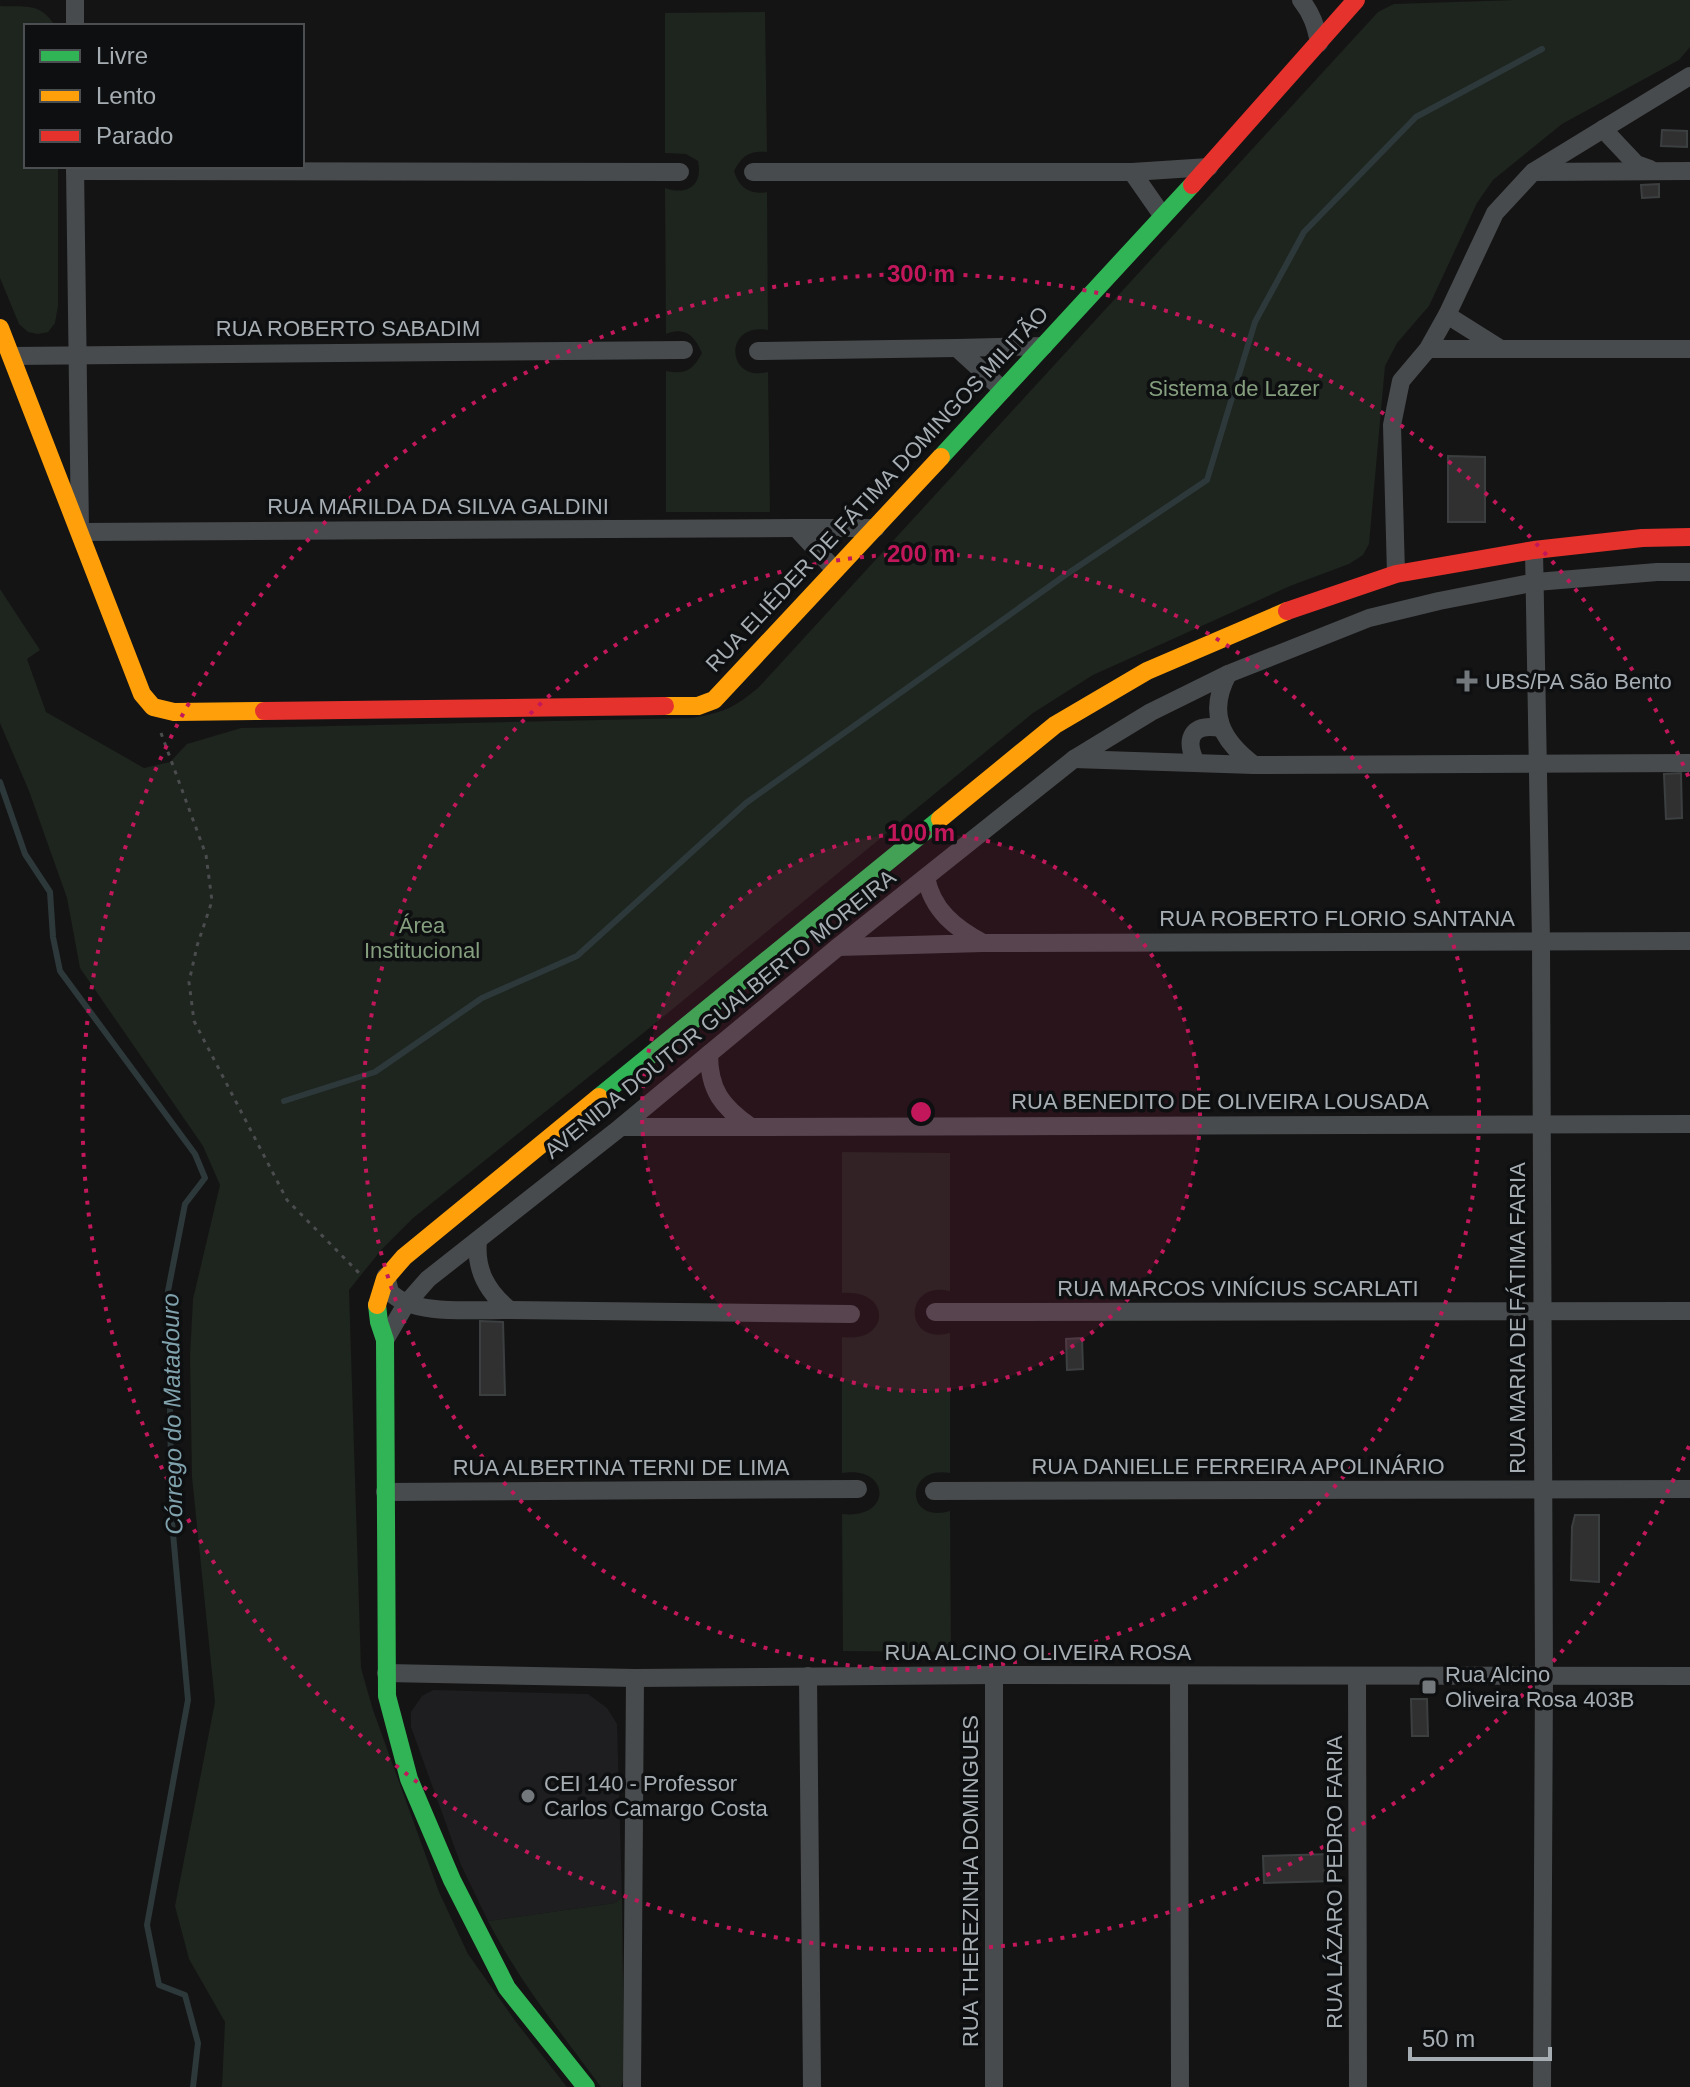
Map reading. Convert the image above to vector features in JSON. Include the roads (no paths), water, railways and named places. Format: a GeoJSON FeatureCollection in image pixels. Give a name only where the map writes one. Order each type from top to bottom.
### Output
{"type":"FeatureCollection","features":[{"type":"Feature","properties":{"kind":"street"},"geometry":{"type":"LineString","coordinates":[[75,0],[75,24]]}},
{"type":"Feature","properties":{"kind":"street"},"geometry":{"type":"LineString","coordinates":[[1301,0],[1313,19],[1319,43]]}},
{"type":"Feature","properties":{"kind":"street","name":"RUA ELIÉDER DE FÁTIMA DOMINGOS MILITÃO"},"geometry":{"type":"LineString","coordinates":[[80,532],[142,694],[153,707],[174,712],[698,706],[714,700],[1209,167],[1356,0]]}},
{"type":"Feature","properties":{"kind":"street"},"geometry":{"type":"LineString","coordinates":[[1396,574],[1392,425],[1401,381],[1428,349],[1495,213],[1533,172],[1690,76]]}},
{"type":"Feature","properties":{"kind":"street"},"geometry":{"type":"LineString","coordinates":[[1603,129],[1636,164],[1656,172]]}},
{"type":"Feature","properties":{"kind":"street"},"geometry":{"type":"LineString","coordinates":[[1584,140],[1586,151],[1602,172]]}},
{"type":"Feature","properties":{"kind":"street"},"geometry":{"type":"LineString","coordinates":[[753,172],[1132,172],[1209,167]]}},
{"type":"Feature","properties":{"kind":"street"},"geometry":{"type":"LineString","coordinates":[[80,532],[75,168],[680,172]]}},
{"type":"Feature","properties":{"kind":"street"},"geometry":{"type":"LineString","coordinates":[[1533,172],[1690,171]]}},
{"type":"Feature","properties":{"kind":"street"},"geometry":{"type":"LineString","coordinates":[[1132,172],[1162,215]]}},
{"type":"Feature","properties":{"kind":"street"},"geometry":{"type":"LineString","coordinates":[[1447,315],[1501,349]]}},
{"type":"Feature","properties":{"kind":"street"},"geometry":{"type":"LineString","coordinates":[[0,328],[80,532]]}},
{"type":"Feature","properties":{"kind":"street"},"geometry":{"type":"LineString","coordinates":[[758,351],[1044,346]]}},
{"type":"Feature","properties":{"kind":"street"},"geometry":{"type":"LineString","coordinates":[[957,348],[1003,390]]}},
{"type":"Feature","properties":{"kind":"street"},"geometry":{"type":"LineString","coordinates":[[1428,349],[1690,349]]}},
{"type":"Feature","properties":{"kind":"street","name":"RUA ROBERTO SABADIM"},"geometry":{"type":"LineString","coordinates":[[12,356],[684,350]]}},
{"type":"Feature","properties":{"kind":"street"},"geometry":{"type":"LineString","coordinates":[[796,528],[835,570]]}},
{"type":"Feature","properties":{"kind":"street","name":"RUA MARILDA DA SILVA GALDINI"},"geometry":{"type":"LineString","coordinates":[[80,532],[876,528]]}},
{"type":"Feature","properties":{"kind":"street","name":"AVENIDA DOUTOR GUALBERTO MOREIRA"},"geometry":{"type":"LineString","coordinates":[[382,1284],[396,1263],[1055,725],[1147,671],[1268,617],[1396,574],[1534,550],[1642,538],[1690,537]]}},
{"type":"Feature","properties":{"kind":"street","name":"RUA MARIA DE FÁTIMA FARIA"},"geometry":{"type":"LineString","coordinates":[[1534,550],[1541,942],[1542,2087]]}},
{"type":"Feature","properties":{"kind":"street","name":"AVENIDA DOUTOR GUALBERTO MOREIRA"},"geometry":{"type":"LineString","coordinates":[[385,1340],[406,1304],[428,1279],[621,1127],[838,947],[1074,759],[1151,712],[1228,674],[1369,618],[1536,582],[1690,572]]}},
{"type":"Feature","properties":{"kind":"street"},"geometry":{"type":"LineString","coordinates":[[1228,674],[1217,704],[1221,728],[1235,750],[1254,765]]}},
{"type":"Feature","properties":{"kind":"street"},"geometry":{"type":"LineString","coordinates":[[1196,763],[1190,750],[1190,740],[1195,732],[1210,726],[1221,728]]}},
{"type":"Feature","properties":{"kind":"street"},"geometry":{"type":"LineString","coordinates":[[1074,759],[1254,765],[1690,763]]}},
{"type":"Feature","properties":{"kind":"street"},"geometry":{"type":"LineString","coordinates":[[926,877],[928,890],[945,917],[955,927],[983,943]]}},
{"type":"Feature","properties":{"kind":"street","name":"RUA ROBERTO FLORIO SANTANA"},"geometry":{"type":"LineString","coordinates":[[838,947],[983,943],[1690,941]]}},
{"type":"Feature","properties":{"kind":"street"},"geometry":{"type":"LineString","coordinates":[[709,1054],[709,1075],[718,1095],[730,1113],[751,1127]]}},
{"type":"Feature","properties":{"kind":"street","name":"RUA BENEDITO DE OLIVEIRA LOUSADA"},"geometry":{"type":"LineString","coordinates":[[621,1127],[1690,1124]]}},
{"type":"Feature","properties":{"kind":"street"},"geometry":{"type":"LineString","coordinates":[[478,1240],[477,1252],[485,1283],[493,1297],[510,1310]]}},
{"type":"Feature","properties":{"kind":"street"},"geometry":{"type":"LineString","coordinates":[[382,1284],[406,1304],[425,1308],[851,1314]]}},
{"type":"Feature","properties":{"kind":"street"},"geometry":{"type":"LineString","coordinates":[[382,1284],[377,1315],[385,1340],[387,1696],[409,1779],[452,1880],[507,1988],[586,2087]]}},
{"type":"Feature","properties":{"kind":"street"},"geometry":{"type":"LineString","coordinates":[[377,1315],[383,1310],[392,1312],[395,1323]]}},
{"type":"Feature","properties":{"kind":"street","name":"RUA MARCOS VINÍCIUS SCARLATI"},"geometry":{"type":"LineString","coordinates":[[935,1312],[1690,1311]]}},
{"type":"Feature","properties":{"kind":"street","name":"RUA ALBERTINA TERNI DE LIMA"},"geometry":{"type":"LineString","coordinates":[[385,1492],[858,1489]]}},
{"type":"Feature","properties":{"kind":"street","name":"RUA DANIELLE FERREIRA APOLINÁRIO"},"geometry":{"type":"LineString","coordinates":[[934,1491],[1690,1489]]}},
{"type":"Feature","properties":{"kind":"street","name":"RUA ALCINO OLIVEIRA ROSA"},"geometry":{"type":"LineString","coordinates":[[386,1673],[635,1678],[1690,1676]]}},
{"type":"Feature","properties":{"kind":"street","name":"RUA THEREZINHA DOMINGUES"},"geometry":{"type":"LineString","coordinates":[[994,1675],[994,2087]]}},
{"type":"Feature","properties":{"kind":"street"},"geometry":{"type":"LineString","coordinates":[[808,1676],[812,2087]]}},
{"type":"Feature","properties":{"kind":"street"},"geometry":{"type":"LineString","coordinates":[[1179,1676],[1180,2087]]}},
{"type":"Feature","properties":{"kind":"street","name":"RUA LÁZARO PEDRO FARIA"},"geometry":{"type":"LineString","coordinates":[[1357,1676],[1358,2087]]}},
{"type":"Feature","properties":{"kind":"street"},"geometry":{"type":"LineString","coordinates":[[632,2087],[635,1678]]}},
{"type":"Feature","properties":{"kind":"waterway"},"geometry":{"type":"LineString","coordinates":[[284,1101],[375,1072],[482,998],[577,956],[746,803],[1064,576],[1207,480],[1255,322],[1304,232],[1416,117],[1542,49]]}},
{"type":"Feature","properties":{"kind":"waterway","name":"Córrego do Matadouro"},"geometry":{"type":"LineString","coordinates":[[0,782],[25,854],[50,892],[53,937],[60,971],[195,1154],[205,1178],[185,1204],[168,1291],[172,1522],[188,1700],[147,1925],[159,1985],[185,1995],[198,2043],[193,2087]]}},
{"type":"Feature","properties":{"kind":"place","name":"UBS/PA São Bento"},"geometry":{"type":"Point","coordinates":[1467,681]}},
{"type":"Feature","properties":{"kind":"place","name":"Rua Alcino Oliveira Rosa 403B"},"geometry":{"type":"Point","coordinates":[1429,1687]}},
{"type":"Feature","properties":{"kind":"place","name":"CEI 140 - Professor Carlos Camargo Costa"},"geometry":{"type":"Point","coordinates":[528,1796]}},
{"type":"Feature","properties":{"kind":"park label","name":"Sistema de Lazer"},"geometry":{"type":"Point","coordinates":[1234,388]}},
{"type":"Feature","properties":{"kind":"park label","name":"Área Institucional"},"geometry":{"type":"Point","coordinates":[422,938]}}]}
